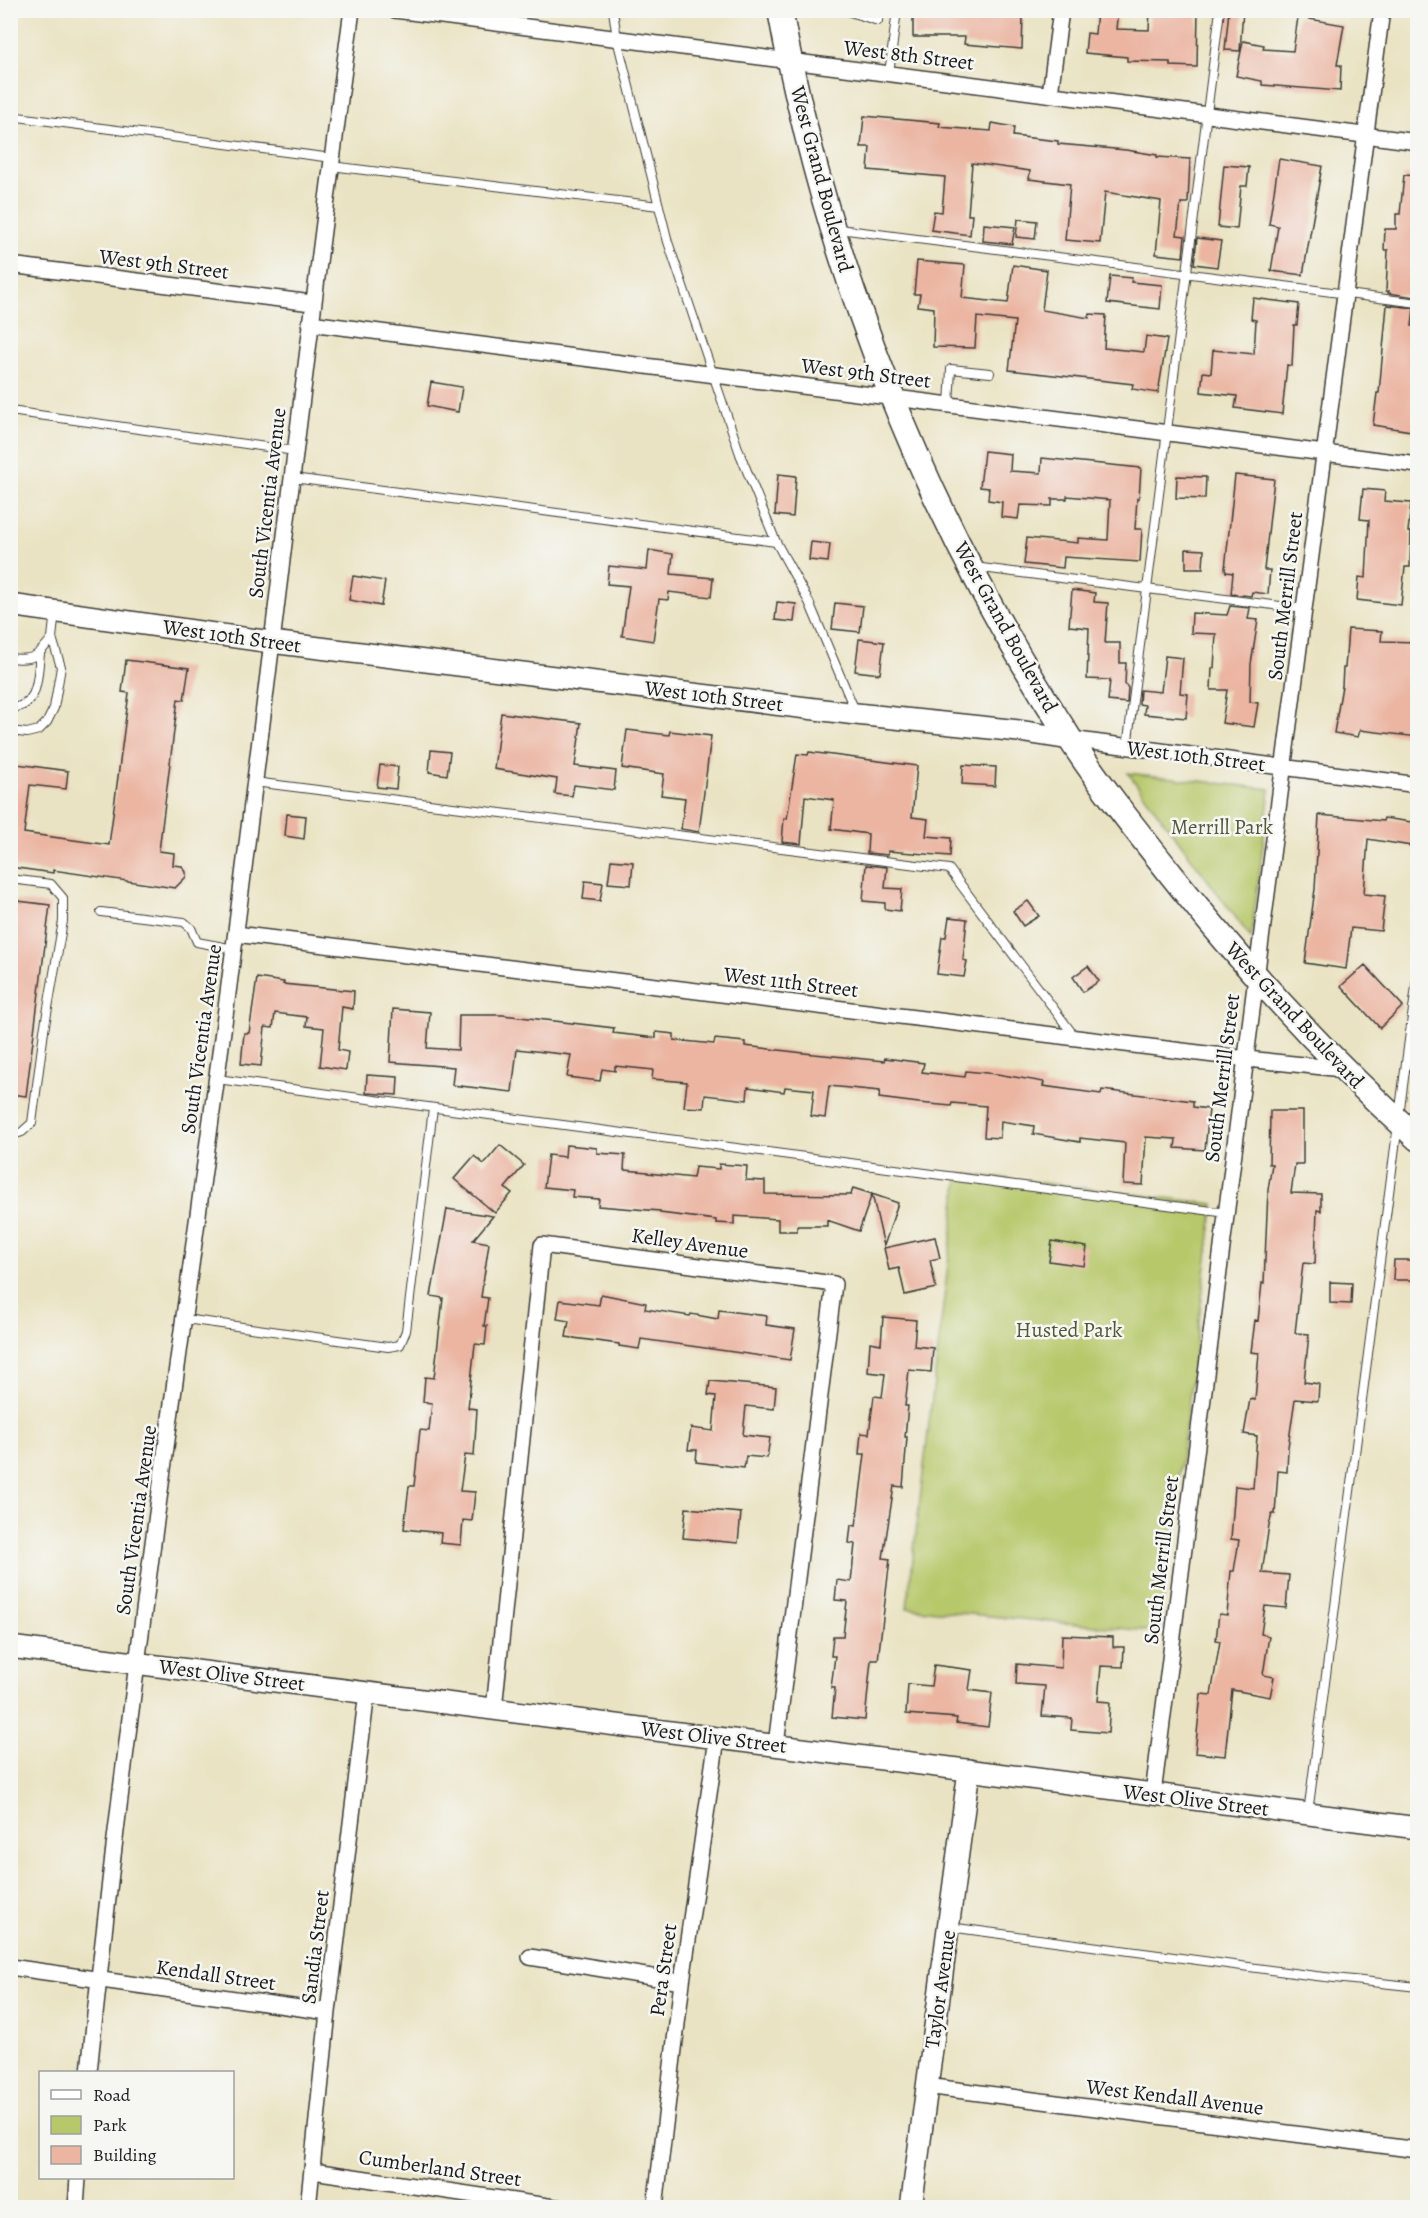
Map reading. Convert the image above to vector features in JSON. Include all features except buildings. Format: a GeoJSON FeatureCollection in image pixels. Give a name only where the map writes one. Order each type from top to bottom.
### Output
{"type":"FeatureCollection","features":[{"type":"Feature","properties":{"kind":"main road","name":"West Grand Boulevard"},"geometry":{"type":"LineString","coordinates":[[780,10],[790,62],[833,228],[865,325],[893,398],[940,507],[992,610],[1070,739],[1129,822],[1256,978],[1342,1069],[1418,1139]]}},
{"type":"Feature","properties":{"kind":"street","name":"South Vicentia Avenue"},"geometry":{"type":"LineString","coordinates":[[89,2071],[98,1979],[137,1662],[235,941],[293,478],[312,303],[352,10]]}},
{"type":"Feature","properties":{"kind":"street","name":"West 8th Street"},"geometry":{"type":"LineString","coordinates":[[395,10],[1418,142]]}},
{"type":"Feature","properties":{"kind":"street"},"geometry":{"type":"LineString","coordinates":[[1050,94],[1061,10]]}},
{"type":"Feature","properties":{"kind":"street","name":"South Merrill Street"},"geometry":{"type":"LineString","coordinates":[[1153,1794],[1382,10]]}},
{"type":"Feature","properties":{"kind":"street","name":"West 9th Street"},"geometry":{"type":"LineString","coordinates":[[10,265],[312,303]]}},
{"type":"Feature","properties":{"kind":"street","name":"West 9th Street"},"geometry":{"type":"LineString","coordinates":[[310,322],[1418,465]]}},
{"type":"Feature","properties":{"kind":"street","name":"West 10th Street"},"geometry":{"type":"LineString","coordinates":[[10,605],[271,642],[856,714],[1019,731],[1127,748],[1418,785]]}},
{"type":"Feature","properties":{"kind":"street","name":"West 11th Street"},"geometry":{"type":"LineString","coordinates":[[235,941],[1342,1069]]}},
{"type":"Feature","properties":{"kind":"street","name":"Kelley Avenue"},"geometry":{"type":"LineString","coordinates":[[494,1709],[542,1245],[834,1284],[776,1745]]}},
{"type":"Feature","properties":{"kind":"street","name":"West Olive Street"},"geometry":{"type":"LineString","coordinates":[[10,1647],[1418,1828]]}},
{"type":"Feature","properties":{"kind":"street","name":"Sandia Street"},"geometry":{"type":"LineString","coordinates":[[308,2208],[328,2012],[367,1692]]}},
{"type":"Feature","properties":{"kind":"street","name":"Pera Street"},"geometry":{"type":"LineString","coordinates":[[655,2208],[682,1982],[717,1738]]}},
{"type":"Feature","properties":{"kind":"street","name":"Taylor Avenue"},"geometry":{"type":"LineString","coordinates":[[911,2208],[969,1770]]}},
{"type":"Feature","properties":{"kind":"street"},"geometry":{"type":"LineString","coordinates":[[530,1957],[682,1982]]}},
{"type":"Feature","properties":{"kind":"street"},"geometry":{"type":"LineString","coordinates":[[10,1967],[98,1979]]}},
{"type":"Feature","properties":{"kind":"street","name":"Kendall Street"},"geometry":{"type":"LineString","coordinates":[[98,1979],[328,2012]]}},
{"type":"Feature","properties":{"kind":"street","name":"West Kendall Avenue"},"geometry":{"type":"LineString","coordinates":[[926,2086],[1418,2150]]}},
{"type":"Feature","properties":{"kind":"street","name":"Cumberland Street"},"geometry":{"type":"LineString","coordinates":[[313,2171],[561,2208]]}},
{"type":"Feature","properties":{"kind":"street"},"geometry":{"type":"LineString","coordinates":[[76,2208],[78,2179]]}},
{"type":"Feature","properties":{"kind":"lane"},"geometry":{"type":"LineString","coordinates":[[613,10],[617,39],[668,242],[712,374],[740,454],[776,542],[808,602],[856,714]]}},
{"type":"Feature","properties":{"kind":"lane"},"geometry":{"type":"LineString","coordinates":[[844,10],[878,21],[879,10]]}},
{"type":"Feature","properties":{"kind":"lane"},"geometry":{"type":"LineString","coordinates":[[889,74],[897,10]]}},
{"type":"Feature","properties":{"kind":"lane"},"geometry":{"type":"LineString","coordinates":[[1127,748],[1220,10]]}},
{"type":"Feature","properties":{"kind":"lane"},"geometry":{"type":"LineString","coordinates":[[10,116],[659,206]]}},
{"type":"Feature","properties":{"kind":"lane"},"geometry":{"type":"LineString","coordinates":[[833,228],[1418,303]]}},
{"type":"Feature","properties":{"kind":"lane"},"geometry":{"type":"LineString","coordinates":[[949,405],[951,369],[990,373]]}},
{"type":"Feature","properties":{"kind":"lane"},"geometry":{"type":"LineString","coordinates":[[10,411],[295,451]]}},
{"type":"Feature","properties":{"kind":"lane"},"geometry":{"type":"LineString","coordinates":[[293,478],[776,542]]}},
{"type":"Feature","properties":{"kind":"lane"},"geometry":{"type":"LineString","coordinates":[[970,566],[1305,609]]}},
{"type":"Feature","properties":{"kind":"lane"},"geometry":{"type":"LineString","coordinates":[[10,731],[27,733],[39,730],[47,722],[54,708],[61,667],[52,638],[55,610]]}},
{"type":"Feature","properties":{"kind":"lane"},"geometry":{"type":"LineString","coordinates":[[10,708],[25,705],[34,695],[40,654],[52,638]]}},
{"type":"Feature","properties":{"kind":"lane"},"geometry":{"type":"LineString","coordinates":[[10,658],[25,659],[40,654]]}},
{"type":"Feature","properties":{"kind":"lane"},"geometry":{"type":"LineString","coordinates":[[254,782],[948,869],[1076,1038]]}},
{"type":"Feature","properties":{"kind":"lane"},"geometry":{"type":"LineString","coordinates":[[10,879],[51,884],[63,898],[63,921],[44,1031],[32,1123],[22,1132],[10,1136]]}},
{"type":"Feature","properties":{"kind":"lane"},"geometry":{"type":"LineString","coordinates":[[101,912],[184,922],[191,928],[197,942],[235,941]]}},
{"type":"Feature","properties":{"kind":"lane"},"geometry":{"type":"LineString","coordinates":[[1308,1814],[1418,971]]}},
{"type":"Feature","properties":{"kind":"lane"},"geometry":{"type":"LineString","coordinates":[[216,1079],[1227,1213]]}},
{"type":"Feature","properties":{"kind":"lane"},"geometry":{"type":"LineString","coordinates":[[185,1319],[388,1347],[400,1345],[406,1331],[433,1108]]}},
{"type":"Feature","properties":{"kind":"lane"},"geometry":{"type":"LineString","coordinates":[[948,1927],[1316,1976],[1418,1987]]}},
{"type":"Feature","properties":{"kind":"green space","name":"Merrill Park"},"geometry":{"type":"Polygon","coordinates":[[[1128,773],[1270,789],[1251,938],[1128,773]]]}},
{"type":"Feature","properties":{"kind":"green space","name":"Husted Park"},"geometry":{"type":"Polygon","coordinates":[[[959,1173],[1214,1204],[1159,1632],[907,1608],[959,1173]]]}}]}
